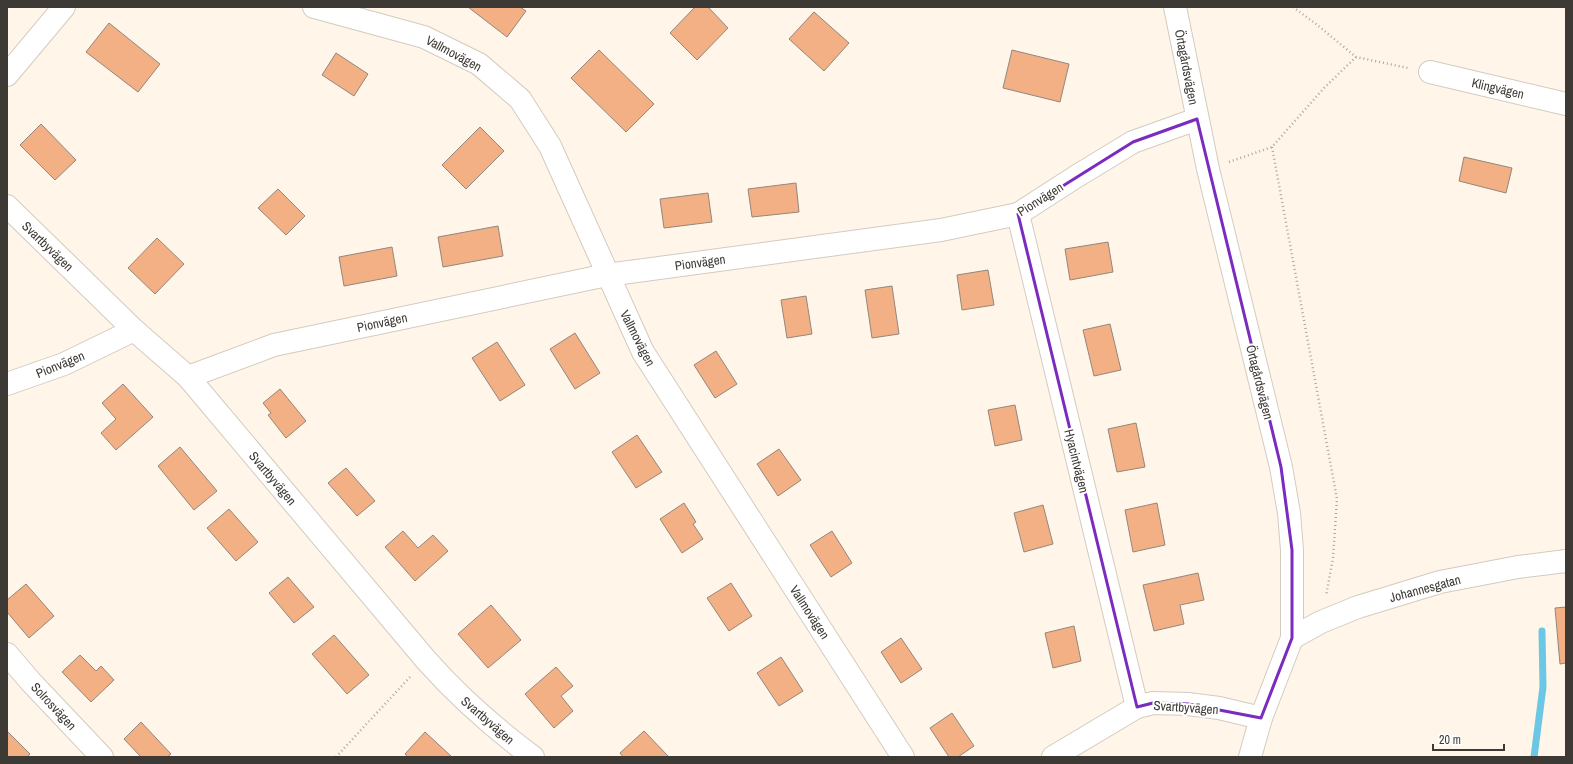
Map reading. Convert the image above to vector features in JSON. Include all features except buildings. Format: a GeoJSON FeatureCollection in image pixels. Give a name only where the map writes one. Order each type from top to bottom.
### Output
{"type":"FeatureCollection","features":[{"type":"Feature","properties":{"kind":"street"},"geometry":{"type":"LineString","coordinates":[[7,75],[64,7]]}},
{"type":"Feature","properties":{"kind":"street","name":"Vallmovägen"},"geometry":{"type":"LineString","coordinates":[[314,7],[424,37],[479,64],[520,99],[550,146],[643,352],[903,757]]}},
{"type":"Feature","properties":{"kind":"street","name":"Örtagårdsvägen"},"geometry":{"type":"LineString","coordinates":[[1175,7],[1208,169],[1281,467],[1292,550],[1292,638],[1261,718],[1250,757]]}},
{"type":"Feature","properties":{"kind":"street","name":"Klingvägen"},"geometry":{"type":"LineString","coordinates":[[1430,72],[1566,104]]}},
{"type":"Feature","properties":{"kind":"street","name":"Pionvägen"},"geometry":{"type":"LineString","coordinates":[[188,376],[274,345],[607,275],[941,230],[1018,214],[1133,142],[1197,119]]}},
{"type":"Feature","properties":{"kind":"street","name":"Svartbyvägen"},"geometry":{"type":"LineString","coordinates":[[7,206],[134,330],[188,376],[426,660],[447,683],[507,738],[533,757]]}},
{"type":"Feature","properties":{"kind":"street","name":"Hyacintvägen"},"geometry":{"type":"LineString","coordinates":[[1018,214],[1137,707]]}},
{"type":"Feature","properties":{"kind":"street","name":"Pionvägen"},"geometry":{"type":"LineString","coordinates":[[7,384],[64,364],[134,330]]}},
{"type":"Feature","properties":{"kind":"street","name":"Johannesgatan"},"geometry":{"type":"LineString","coordinates":[[1292,638],[1321,622],[1358,607],[1440,582],[1518,567],[1566,561]]}},
{"type":"Feature","properties":{"kind":"street","name":"Solrosvägen"},"geometry":{"type":"LineString","coordinates":[[7,654],[31,682],[102,757]]}},
{"type":"Feature","properties":{"kind":"street","name":"Svartbyvägen"},"geometry":{"type":"LineString","coordinates":[[1053,757],[1137,707],[1153,704],[1188,704],[1219,708],[1261,718]]}},
{"type":"Feature","properties":{"kind":"path"},"geometry":{"type":"LineString","coordinates":[[1293,7],[1316,24],[1356,58],[1430,72]]}},
{"type":"Feature","properties":{"kind":"path"},"geometry":{"type":"LineString","coordinates":[[1208,169],[1272,147],[1324,88],[1356,58]]}},
{"type":"Feature","properties":{"kind":"path"},"geometry":{"type":"LineString","coordinates":[[1272,147],[1337,499],[1333,558],[1321,622]]}},
{"type":"Feature","properties":{"kind":"path"},"geometry":{"type":"LineString","coordinates":[[336,757],[426,660]]}},
{"type":"Feature","properties":{"kind":"highlighted area"},"geometry":{"type":"Polygon","coordinates":[[[1197,119],[1281,467],[1292,550],[1292,638],[1261,718],[1188,704],[1153,703],[1137,707],[1018,214],[1133,142],[1197,119]]]}},
{"type":"Feature","properties":{"kind":"waterway"},"geometry":{"type":"LineString","coordinates":[[1534,757],[1543,687],[1542,631]]}}]}
